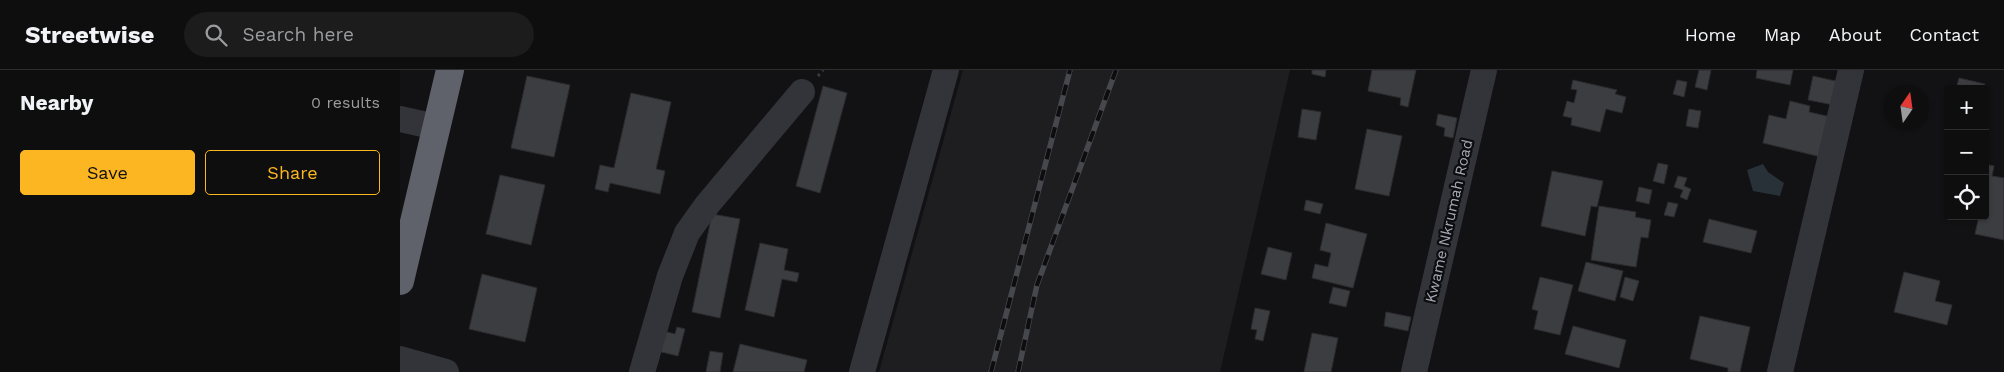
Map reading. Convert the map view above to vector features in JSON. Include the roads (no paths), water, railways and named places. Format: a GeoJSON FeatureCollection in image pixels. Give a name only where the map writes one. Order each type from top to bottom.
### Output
{"type":"FeatureCollection","features":[{"type":"Feature","properties":{"kind":"highway"},"geometry":{"type":"LineString","coordinates":[[400,281],[450,70]]}},
{"type":"Feature","properties":{"kind":"street"},"geometry":{"type":"LineString","coordinates":[[862,372],[946,70]]}},
{"type":"Feature","properties":{"kind":"street","name":"Kwame Nkrumah Road"},"geometry":{"type":"LineString","coordinates":[[1414,372],[1484,70]]}},
{"type":"Feature","properties":{"kind":"street"},"geometry":{"type":"LineString","coordinates":[[1780,372],[1851,70]]}},
{"type":"Feature","properties":{"kind":"street"},"geometry":{"type":"LineString","coordinates":[[642,372],[670,276],[688,233],[707,205],[802,92]]}},
{"type":"Feature","properties":{"kind":"street"},"geometry":{"type":"LineString","coordinates":[[400,119],[436,127]]}},
{"type":"Feature","properties":{"kind":"street"},"geometry":{"type":"LineString","coordinates":[[400,359],[446,372]]}},
{"type":"Feature","properties":{"kind":"railway"},"geometry":{"type":"LineString","coordinates":[[991,372],[1070,70]]}},
{"type":"Feature","properties":{"kind":"railway"},"geometry":{"type":"LineString","coordinates":[[1018,372],[1037,285],[1116,70]]}}]}
